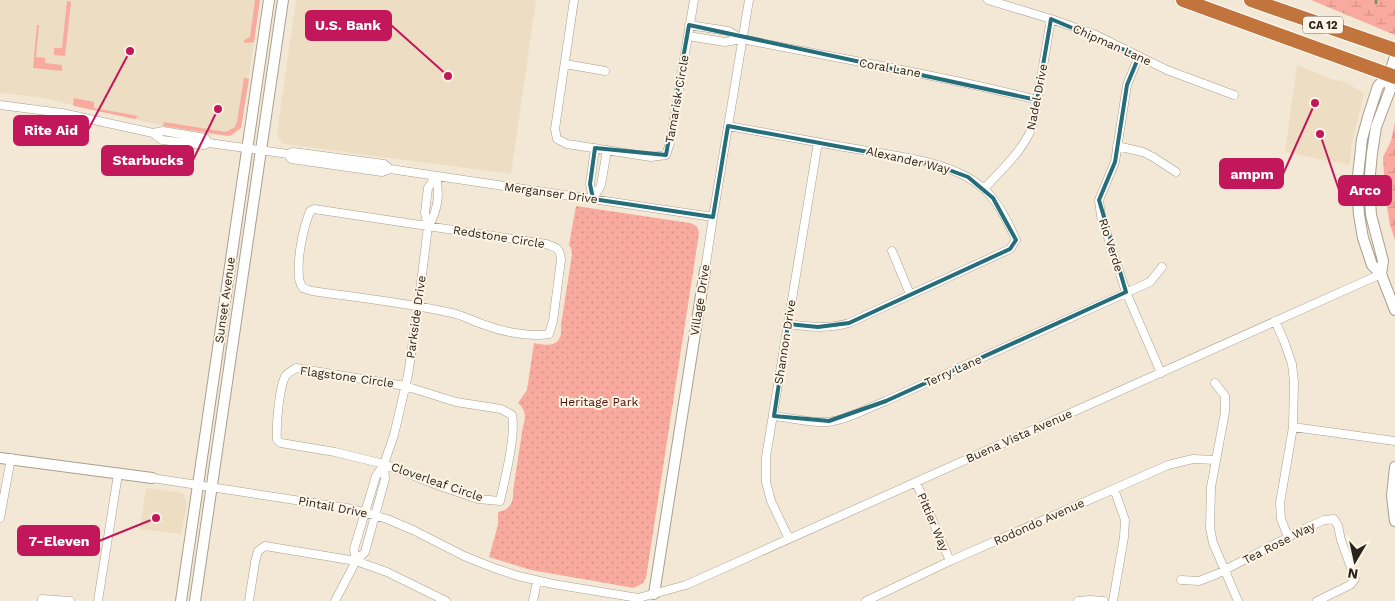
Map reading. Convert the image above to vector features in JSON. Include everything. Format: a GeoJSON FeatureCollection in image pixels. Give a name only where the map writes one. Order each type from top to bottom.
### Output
{"type":"FeatureCollection","features":[{"type":"Feature","properties":{"kind":"highway","name":"CA 12"},"geometry":{"type":"LineString","coordinates":[[1183,0],[1392,76]]}},
{"type":"Feature","properties":{"kind":"highway","name":"CA 12"},"geometry":{"type":"LineString","coordinates":[[1252,0],[1395,50]]}},
{"type":"Feature","properties":{"kind":"main road","name":"Sunset Avenue"},"geometry":{"type":"LineString","coordinates":[[181,601],[269,0]]}},
{"type":"Feature","properties":{"kind":"main road","name":"Sunset Avenue"},"geometry":{"type":"LineString","coordinates":[[195,601],[283,0]]}},
{"type":"Feature","properties":{"kind":"main road"},"geometry":{"type":"LineString","coordinates":[[1381,274],[1383,261],[1371,215],[1370,177],[1376,127],[1390,90],[1395,57]]}},
{"type":"Feature","properties":{"kind":"main road"},"geometry":{"type":"LineString","coordinates":[[1392,76],[1378,86],[1368,117],[1360,156],[1357,185],[1361,228],[1372,265],[1381,274],[1395,310]]}},
{"type":"Feature","properties":{"kind":"main road"},"geometry":{"type":"LineString","coordinates":[[1360,156],[1365,158],[1370,177]]}},
{"type":"Feature","properties":{"kind":"main road","name":"Village Drive"},"geometry":{"type":"LineString","coordinates":[[653,598],[705,270]]}},
{"type":"Feature","properties":{"kind":"main road","name":"Pintail Drive"},"geometry":{"type":"LineString","coordinates":[[0,458],[152,478]]}},
{"type":"Feature","properties":{"kind":"main road"},"geometry":{"type":"LineString","coordinates":[[1395,467],[1392,496],[1395,521]]}},
{"type":"Feature","properties":{"kind":"street","name":"Tamarisk Circle"},"geometry":{"type":"LineString","coordinates":[[574,0],[555,129],[557,139],[567,144],[651,157],[666,156],[670,143],[694,0]]}},
{"type":"Feature","properties":{"kind":"street","name":"Village Drive"},"geometry":{"type":"LineString","coordinates":[[705,270],[749,0]]}},
{"type":"Feature","properties":{"kind":"street","name":"Chipman Lane"},"geometry":{"type":"LineString","coordinates":[[988,0],[1096,35],[1167,70],[1234,94]]}},
{"type":"Feature","properties":{"kind":"street","name":"Nadel Drive"},"geometry":{"type":"LineString","coordinates":[[984,189],[1029,138],[1033,125],[1051,19]]}},
{"type":"Feature","properties":{"kind":"street"},"geometry":{"type":"LineString","coordinates":[[690,25],[728,31],[742,39]]}},
{"type":"Feature","properties":{"kind":"street"},"geometry":{"type":"LineString","coordinates":[[688,36],[725,42],[742,39]]}},
{"type":"Feature","properties":{"kind":"street","name":"Coral Lane"},"geometry":{"type":"LineString","coordinates":[[742,39],[945,78],[1037,100]]}},
{"type":"Feature","properties":{"kind":"street","name":"Rio Verde"},"geometry":{"type":"LineString","coordinates":[[1139,56],[1127,85],[1115,162],[1098,200],[1101,216],[1126,292],[1161,373]]}},
{"type":"Feature","properties":{"kind":"street"},"geometry":{"type":"LineString","coordinates":[[564,64],[605,71]]}},
{"type":"Feature","properties":{"kind":"street","name":"Merganser Drive"},"geometry":{"type":"LineString","coordinates":[[0,105],[62,113],[153,133],[163,131],[205,138],[209,143],[288,154],[293,152],[384,164],[390,169],[713,217]]}},
{"type":"Feature","properties":{"kind":"street","name":"Alexander Way"},"geometry":{"type":"LineString","coordinates":[[728,126],[934,164],[953,170],[968,177],[984,189],[1000,208],[1016,240],[1010,250],[841,325],[818,327],[788,324]]}},
{"type":"Feature","properties":{"kind":"street","name":"Shannon Drive"},"geometry":{"type":"LineString","coordinates":[[789,539],[771,501],[766,482],[766,456],[818,142]]}},
{"type":"Feature","properties":{"kind":"street"},"geometry":{"type":"LineString","coordinates":[[1117,146],[1144,152],[1176,172]]}},
{"type":"Feature","properties":{"kind":"street"},"geometry":{"type":"LineString","coordinates":[[593,199],[590,184],[595,148]]}},
{"type":"Feature","properties":{"kind":"street"},"geometry":{"type":"LineString","coordinates":[[593,199],[601,185],[607,150]]}},
{"type":"Feature","properties":{"kind":"street","name":"Parkside Drive"},"geometry":{"type":"LineString","coordinates":[[356,561],[354,549],[376,476],[384,464],[394,435],[405,386],[418,307],[428,226],[425,213],[428,188],[436,176]]}},
{"type":"Feature","properties":{"kind":"street"},"geometry":{"type":"LineString","coordinates":[[418,307],[312,292],[303,288],[299,279],[304,226],[310,210],[314,209],[428,226]]}},
{"type":"Feature","properties":{"kind":"street","name":"Redstone Circle"},"geometry":{"type":"LineString","coordinates":[[418,307],[458,315],[486,326],[508,331],[538,336],[549,334],[553,321],[559,280],[561,260],[558,248],[546,244],[428,226]]}},
{"type":"Feature","properties":{"kind":"street"},"geometry":{"type":"LineString","coordinates":[[892,251],[910,294]]}},
{"type":"Feature","properties":{"kind":"street","name":"Terry Lane"},"geometry":{"type":"LineString","coordinates":[[774,416],[817,422],[842,418],[936,379],[1150,282],[1162,267]]}},
{"type":"Feature","properties":{"kind":"street","name":"Buena Vista Avenue"},"geometry":{"type":"LineString","coordinates":[[653,598],[686,585],[1381,274]]}},
{"type":"Feature","properties":{"kind":"street"},"geometry":{"type":"LineString","coordinates":[[1276,321],[1292,364],[1294,382],[1293,427],[1280,503],[1281,519],[1288,537]]}},
{"type":"Feature","properties":{"kind":"street","name":"Flagstone Circle"},"geometry":{"type":"LineString","coordinates":[[384,464],[334,452],[281,443],[277,440],[276,431],[282,386],[286,375],[296,368],[405,386]]}},
{"type":"Feature","properties":{"kind":"street"},"geometry":{"type":"LineString","coordinates":[[1215,383],[1225,396],[1225,412],[1211,486],[1210,528],[1213,543],[1238,601]]}},
{"type":"Feature","properties":{"kind":"street","name":"Cloverleaf Circle"},"geometry":{"type":"LineString","coordinates":[[384,464],[478,499],[500,502],[514,425],[512,415],[501,409],[456,402],[405,386]]}},
{"type":"Feature","properties":{"kind":"street"},"geometry":{"type":"LineString","coordinates":[[1293,427],[1395,442]]}},
{"type":"Feature","properties":{"kind":"street"},"geometry":{"type":"LineString","coordinates":[[0,518],[11,458]]}},
{"type":"Feature","properties":{"kind":"street","name":"Rodondo Avenue"},"geometry":{"type":"LineString","coordinates":[[866,601],[950,561],[1174,463],[1193,459],[1215,460]]}},
{"type":"Feature","properties":{"kind":"street","name":"Parkside Drive"},"geometry":{"type":"LineString","coordinates":[[335,601],[356,561],[365,552],[385,479],[384,464]]}},
{"type":"Feature","properties":{"kind":"street"},"geometry":{"type":"LineString","coordinates":[[98,601],[118,474]]}},
{"type":"Feature","properties":{"kind":"street","name":"Pintail Drive"},"geometry":{"type":"LineString","coordinates":[[152,478],[322,503],[365,512],[413,530],[464,556],[494,568],[537,581],[638,598],[653,598]]}},
{"type":"Feature","properties":{"kind":"street","name":"Pittier Way"},"geometry":{"type":"LineString","coordinates":[[916,482],[950,561]]}},
{"type":"Feature","properties":{"kind":"street"},"geometry":{"type":"LineString","coordinates":[[1113,601],[1124,537],[1125,520],[1114,489]]}},
{"type":"Feature","properties":{"kind":"street","name":"Tea Rose Way"},"geometry":{"type":"LineString","coordinates":[[1181,580],[1199,581],[1324,520],[1334,519],[1355,579],[1350,585],[1317,601]]}},
{"type":"Feature","properties":{"kind":"street"},"geometry":{"type":"LineString","coordinates":[[249,601],[258,551],[265,546],[356,561],[387,572],[446,601]]}},
{"type":"Feature","properties":{"kind":"street"},"geometry":{"type":"LineString","coordinates":[[533,601],[537,581]]}},
{"type":"Feature","properties":{"kind":"street"},"geometry":{"type":"LineString","coordinates":[[885,592],[888,601]]}},
{"type":"Feature","properties":{"kind":"street"},"geometry":{"type":"LineString","coordinates":[[42,601],[42,598],[70,601]]}},
{"type":"Feature","properties":{"kind":"street"},"geometry":{"type":"LineString","coordinates":[[1078,601],[1104,601]]}},
{"type":"Feature","properties":{"kind":"highlighted area"},"geometry":{"type":"Polygon","coordinates":[[[1051,19],[1139,56],[1127,85],[1115,162],[1099,200],[1126,292],[886,401],[829,421],[774,416],[788,324],[818,327],[849,323],[1010,249],[1016,240],[993,198],[968,177],[933,164],[728,126],[713,217],[593,199],[590,184],[595,148],[666,155],[689,25],[1037,100],[1051,19]]]}},
{"type":"Feature","properties":{"kind":"shaded area"},"geometry":{"type":"Polygon","coordinates":[[[0,0],[260,0],[241,128],[231,136],[213,135],[168,127],[39,97],[0,93],[0,0]]]}},
{"type":"Feature","properties":{"kind":"shaded area"},"geometry":{"type":"Polygon","coordinates":[[[296,0],[536,0],[511,174],[284,144],[279,139],[277,133],[296,0]]]}},
{"type":"Feature","properties":{"kind":"shaded area"},"geometry":{"type":"Polygon","coordinates":[[[1297,65],[1330,79],[1345,82],[1364,93],[1352,143],[1349,165],[1285,152],[1297,65]]]}},
{"type":"Feature","properties":{"kind":"shaded area"},"geometry":{"type":"Polygon","coordinates":[[[146,488],[183,494],[187,503],[181,534],[140,529],[146,488]]]}},
{"type":"Feature","properties":{"kind":"green space"},"geometry":{"type":"Polygon","coordinates":[[[255,0],[260,0],[254,42],[246,43],[243,41],[250,37],[255,0]]]}},
{"type":"Feature","properties":{"kind":"green space"},"geometry":{"type":"Polygon","coordinates":[[[1311,0],[1395,0],[1395,35],[1311,0]]]}},
{"type":"Feature","properties":{"kind":"green space"},"geometry":{"type":"Polygon","coordinates":[[[67,1],[71,2],[65,56],[54,55],[54,48],[62,48],[67,1]]]}},
{"type":"Feature","properties":{"kind":"green space"},"geometry":{"type":"Polygon","coordinates":[[[37,25],[39,25],[36,57],[45,58],[45,63],[62,65],[62,71],[33,68],[37,25]]]}},
{"type":"Feature","properties":{"kind":"green space"},"geometry":{"type":"Polygon","coordinates":[[[244,78],[249,79],[241,128],[230,136],[163,126],[164,122],[226,132],[235,127],[244,78]]]}},
{"type":"Feature","properties":{"kind":"green space"},"geometry":{"type":"Polygon","coordinates":[[[74,98],[94,102],[94,108],[138,116],[135,119],[74,106],[74,98]]]}},
{"type":"Feature","properties":{"kind":"green space"},"geometry":{"type":"Polygon","coordinates":[[[1395,122],[1395,240],[1390,225],[1385,195],[1383,157],[1391,141],[1395,122]]]}},
{"type":"Feature","properties":{"kind":"green space","name":"Heritage Park"},"geometry":{"type":"Polygon","coordinates":[[[576,206],[690,223],[696,226],[699,233],[646,578],[643,583],[634,588],[531,570],[489,557],[498,525],[498,512],[506,509],[513,499],[525,417],[523,408],[518,403],[527,390],[534,343],[551,345],[558,341],[560,337],[572,254],[569,245],[576,206]]]}},
{"type":"Feature","properties":{"kind":"place","name":"Rite Aid"},"geometry":{"type":"Point","coordinates":[130,51]}},
{"type":"Feature","properties":{"kind":"place","name":"U.S. Bank"},"geometry":{"type":"Point","coordinates":[448,76]}},
{"type":"Feature","properties":{"kind":"place","name":"ampm"},"geometry":{"type":"Point","coordinates":[1315,103]}},
{"type":"Feature","properties":{"kind":"place","name":"Starbucks"},"geometry":{"type":"Point","coordinates":[218,109]}},
{"type":"Feature","properties":{"kind":"place","name":"Arco"},"geometry":{"type":"Point","coordinates":[1320,134]}},
{"type":"Feature","properties":{"kind":"place","name":"7-Eleven"},"geometry":{"type":"Point","coordinates":[156,518]}}]}
